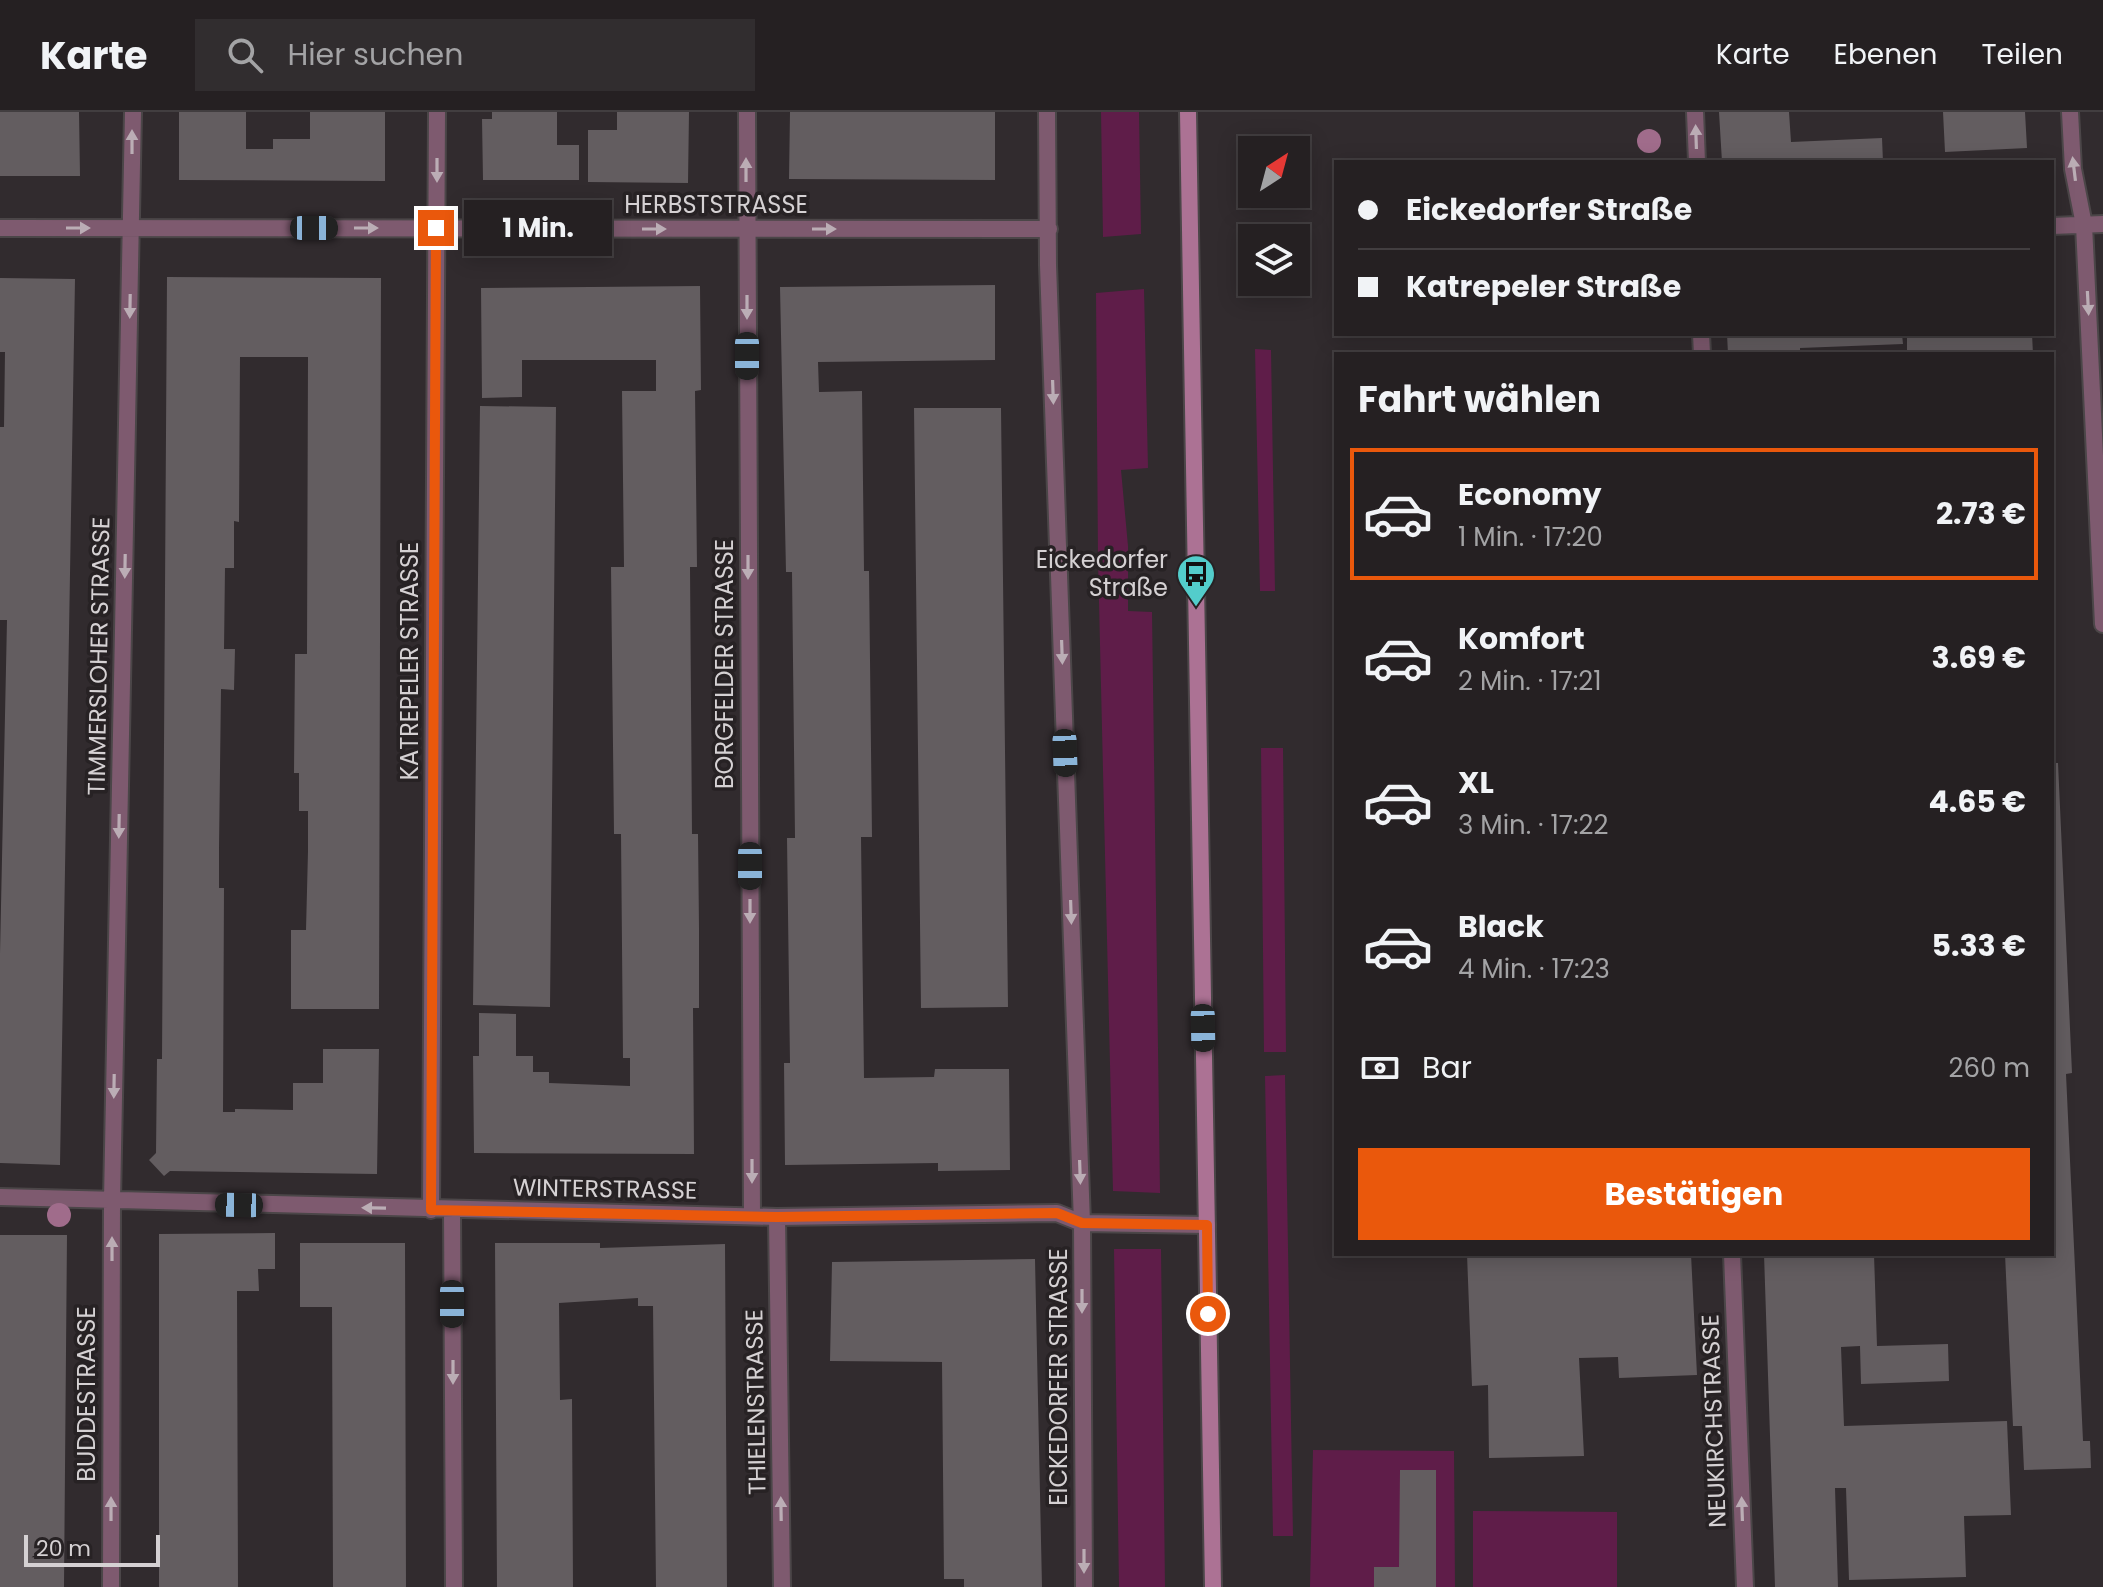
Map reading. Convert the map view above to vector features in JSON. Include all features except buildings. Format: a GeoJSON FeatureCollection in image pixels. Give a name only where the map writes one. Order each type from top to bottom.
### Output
{"type":"FeatureCollection","features":[{"type":"Feature","properties":{"kind":"main road"},"geometry":{"type":"LineString","coordinates":[[1188,112],[1213,1587]]}},
{"type":"Feature","properties":{"kind":"street","name":"TIMMERSLOHER STRASSE"},"geometry":{"type":"LineString","coordinates":[[112,1201],[133,112]]}},
{"type":"Feature","properties":{"kind":"street","name":"KATREPELER STRASSE"},"geometry":{"type":"LineString","coordinates":[[431,1210],[437,112]]}},
{"type":"Feature","properties":{"kind":"street","name":"BORGFELDER STRASSE"},"geometry":{"type":"LineString","coordinates":[[747,112],[752,1216]]}},
{"type":"Feature","properties":{"kind":"street","name":"EICKEDORFER STRASSE"},"geometry":{"type":"LineString","coordinates":[[1047,112],[1082,1223],[1084,1587]]}},
{"type":"Feature","properties":{"kind":"street"},"geometry":{"type":"LineString","coordinates":[[1695,112],[1697,160]]}},
{"type":"Feature","properties":{"kind":"street"},"geometry":{"type":"LineString","coordinates":[[2070,112],[2073,169],[2084,225],[2103,624]]}},
{"type":"Feature","properties":{"kind":"street"},"geometry":{"type":"LineString","coordinates":[[2054,226],[2103,224]]}},
{"type":"Feature","properties":{"kind":"street","name":"HERBSTSTRASSE"},"geometry":{"type":"LineString","coordinates":[[0,228],[1049,229]]}},
{"type":"Feature","properties":{"kind":"street","name":"WINTERSTRASSE"},"geometry":{"type":"LineString","coordinates":[[0,1197],[777,1217],[1057,1213],[1082,1223],[1207,1225]]}},
{"type":"Feature","properties":{"kind":"street","name":"BUDDESTRASSE"},"geometry":{"type":"LineString","coordinates":[[111,1587],[112,1201]]}},
{"type":"Feature","properties":{"kind":"street"},"geometry":{"type":"LineString","coordinates":[[452,1210],[454,1587]]}},
{"type":"Feature","properties":{"kind":"street","name":"THIELENSTRASSE"},"geometry":{"type":"LineString","coordinates":[[777,1217],[782,1587]]}},
{"type":"Feature","properties":{"kind":"street","name":"NEUKIRCHSTRASSE"},"geometry":{"type":"LineString","coordinates":[[1732,1256],[1745,1587]]}},
{"type":"Feature","properties":{"kind":"shaded area"},"geometry":{"type":"Polygon","coordinates":[[[1101,112],[1139,112],[1141,234],[1103,237],[1101,112]]]}},
{"type":"Feature","properties":{"kind":"shaded area"},"geometry":{"type":"Polygon","coordinates":[[[1144,289],[1148,468],[1121,470],[1128,546],[1128,611],[1152,612],[1160,1193],[1113,1191],[1098,560],[1096,293],[1144,289]]]}},
{"type":"Feature","properties":{"kind":"shaded area"},"geometry":{"type":"Polygon","coordinates":[[[1255,349],[1271,350],[1275,591],[1260,591],[1255,349]]]}},
{"type":"Feature","properties":{"kind":"shaded area"},"geometry":{"type":"Polygon","coordinates":[[[1261,748],[1283,748],[1286,1052],[1264,1052],[1261,748]]]}},
{"type":"Feature","properties":{"kind":"shaded area"},"geometry":{"type":"Polygon","coordinates":[[[1285,1075],[1293,1536],[1273,1536],[1265,1076],[1285,1075]]]}},
{"type":"Feature","properties":{"kind":"shaded area"},"geometry":{"type":"Polygon","coordinates":[[[1114,1249],[1161,1249],[1165,1587],[1119,1587],[1114,1249]]]}},
{"type":"Feature","properties":{"kind":"shaded area"},"geometry":{"type":"Polygon","coordinates":[[[1313,1450],[1454,1451],[1455,1587],[1310,1587],[1313,1450]]]}},
{"type":"Feature","properties":{"kind":"shaded area"},"geometry":{"type":"Polygon","coordinates":[[[1473,1511],[1617,1512],[1617,1587],[1473,1587],[1473,1511]]]}},
{"type":"Feature","properties":{"kind":"place","name":"Eickedorfer Straße"},"geometry":{"type":"Point","coordinates":[1196,608]}},
{"type":"Feature","properties":{"kind":"route"},"geometry":{"type":"LineString","coordinates":[[436,228],[431,1210],[777,1217],[1057,1213],[1082,1223],[1207,1225],[1208,1314]]}}]}
